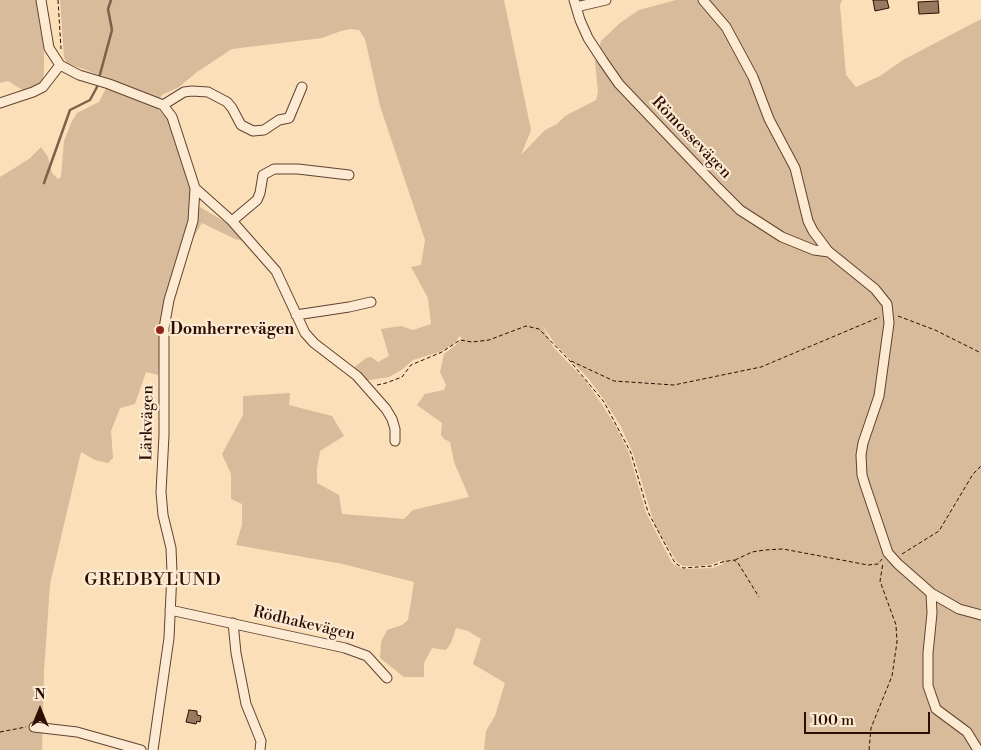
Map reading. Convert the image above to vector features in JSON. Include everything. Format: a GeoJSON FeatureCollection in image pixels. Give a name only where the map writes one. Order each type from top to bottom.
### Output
{"type":"FeatureCollection","features":[{"type":"Feature","properties":{"kind":"street"},"geometry":{"type":"LineString","coordinates":[[41,0],[49,48],[60,65],[79,75],[109,84],[163,105],[184,92],[208,92],[226,102],[232,108],[241,125],[253,131],[264,130],[278,120],[289,118],[302,87]]}},
{"type":"Feature","properties":{"kind":"street"},"geometry":{"type":"LineString","coordinates":[[575,4],[606,0]]}},
{"type":"Feature","properties":{"kind":"street"},"geometry":{"type":"LineString","coordinates":[[703,0],[726,27],[753,77],[769,119],[795,168],[808,221],[813,231],[829,252],[875,289],[887,304],[889,313],[887,342],[879,396],[863,442],[861,455],[862,475],[890,556],[931,593],[959,609],[981,615]]}},
{"type":"Feature","properties":{"kind":"street","name":"Römossevägen"},"geometry":{"type":"LineString","coordinates":[[575,4],[588,38],[620,84],[723,194],[740,210],[782,237],[814,250],[829,252]]}},
{"type":"Feature","properties":{"kind":"street"},"geometry":{"type":"LineString","coordinates":[[0,103],[43,87],[60,65]]}},
{"type":"Feature","properties":{"kind":"street","name":"Lärkvägen"},"geometry":{"type":"LineString","coordinates":[[153,750],[165,674],[170,610],[171,548],[163,515],[161,492],[164,435],[164,328],[169,300],[193,221],[195,188],[172,117],[163,105]]}},
{"type":"Feature","properties":{"kind":"street"},"geometry":{"type":"LineString","coordinates":[[232,221],[257,200],[263,175],[274,169],[298,168],[349,175]]}},
{"type":"Feature","properties":{"kind":"street"},"geometry":{"type":"LineString","coordinates":[[195,188],[232,221],[276,271],[305,333],[314,343],[356,376],[386,409],[392,419],[396,441]]}},
{"type":"Feature","properties":{"kind":"street"},"geometry":{"type":"LineString","coordinates":[[296,315],[371,302]]}},
{"type":"Feature","properties":{"kind":"street"},"geometry":{"type":"LineString","coordinates":[[931,593],[932,613],[928,654],[928,686],[936,709],[967,732],[978,750]]}},
{"type":"Feature","properties":{"kind":"street","name":"Rödhakevägen"},"geometry":{"type":"LineString","coordinates":[[170,610],[360,652],[367,656],[386,678]]}},
{"type":"Feature","properties":{"kind":"street","name":"Rödhakevägen"},"geometry":{"type":"LineString","coordinates":[[233,623],[236,652],[246,704],[261,741],[260,750]]}},
{"type":"Feature","properties":{"kind":"street"},"geometry":{"type":"LineString","coordinates":[[34,727],[77,732],[141,750]]}},
{"type":"Feature","properties":{"kind":"path"},"geometry":{"type":"LineString","coordinates":[[58,0],[62,57],[60,65]]}},
{"type":"Feature","properties":{"kind":"path"},"geometry":{"type":"LineString","coordinates":[[570,360],[614,381],[674,385],[761,367],[889,313],[935,330],[981,353]]}},
{"type":"Feature","properties":{"kind":"path"},"geometry":{"type":"LineString","coordinates":[[366,386],[386,383],[402,377],[411,365],[442,352],[460,340],[472,342],[489,340],[526,326],[539,329],[570,360],[604,402],[631,453],[648,512],[675,563],[683,568],[712,566],[734,560],[752,552],[783,549],[868,565],[878,564],[939,531],[973,474],[981,466]]}},
{"type":"Feature","properties":{"kind":"path"},"geometry":{"type":"LineString","coordinates":[[869,750],[871,728],[892,676],[897,648],[896,625],[880,580],[881,567],[890,556]]}},
{"type":"Feature","properties":{"kind":"path"},"geometry":{"type":"LineString","coordinates":[[734,560],[738,563],[759,596]]}},
{"type":"Feature","properties":{"kind":"path"},"geometry":{"type":"LineString","coordinates":[[0,732],[34,727]]}},
{"type":"Feature","properties":{"kind":"shaded area"},"geometry":{"type":"Polygon","coordinates":[[[0,0],[36,0],[44,53],[44,73],[42,83],[31,89],[24,91],[8,81],[0,83],[0,0]]]}},
{"type":"Feature","properties":{"kind":"shaded area"},"geometry":{"type":"Polygon","coordinates":[[[60,0],[504,0],[531,130],[521,155],[545,130],[557,124],[565,116],[596,100],[598,92],[595,62],[601,41],[620,23],[639,10],[676,0],[842,0],[840,5],[846,75],[856,87],[880,76],[903,60],[981,19],[981,750],[484,750],[486,731],[495,716],[505,683],[473,664],[481,639],[468,631],[456,628],[451,643],[446,650],[432,648],[424,663],[424,677],[404,677],[380,658],[381,642],[387,630],[402,625],[408,620],[414,582],[343,564],[236,545],[242,525],[242,504],[231,499],[231,474],[222,454],[243,415],[243,396],[290,393],[289,405],[332,416],[344,436],[320,451],[317,483],[339,495],[342,514],[404,519],[413,510],[469,497],[454,462],[450,442],[441,435],[442,423],[417,405],[425,394],[444,390],[446,385],[440,372],[444,354],[462,338],[459,336],[456,342],[442,351],[413,360],[403,369],[389,377],[363,381],[351,370],[366,358],[371,357],[378,362],[389,356],[381,329],[401,326],[413,330],[431,324],[428,298],[411,267],[421,265],[425,240],[380,106],[365,39],[359,30],[350,29],[322,38],[232,49],[197,72],[179,87],[162,95],[159,99],[156,107],[169,120],[192,194],[192,200],[200,207],[232,226],[248,242],[235,239],[202,223],[192,240],[171,296],[158,375],[146,372],[135,404],[120,408],[111,431],[113,458],[108,463],[95,460],[81,452],[50,584],[44,672],[42,750],[0,750],[0,177],[29,159],[41,147],[48,157],[52,173],[58,179],[61,177],[64,141],[71,123],[77,113],[99,102],[106,88],[107,78],[67,63],[64,58],[60,0]],[[542,325],[553,347],[585,380],[616,427],[629,453],[646,513],[672,563],[682,569],[713,568],[723,564],[722,560],[701,566],[683,566],[677,562],[655,526],[633,453],[620,425],[588,378],[556,345],[542,325]]]}},
{"type":"Feature","properties":{"kind":"building"},"geometry":{"type":"Polygon","coordinates":[[[873,0],[887,0],[889,8],[875,11],[873,0]]]}},
{"type":"Feature","properties":{"kind":"building"},"geometry":{"type":"Polygon","coordinates":[[[938,1],[939,13],[919,14],[918,2],[938,1]]]}},
{"type":"Feature","properties":{"kind":"building"},"geometry":{"type":"Polygon","coordinates":[[[189,710],[197,711],[197,715],[201,716],[200,722],[197,721],[196,724],[186,722],[189,710]]]}},
{"type":"Feature","properties":{"kind":"waterway"},"geometry":{"type":"LineString","coordinates":[[99,78],[112,30],[108,9],[111,0]]}},
{"type":"Feature","properties":{"kind":"waterway"},"geometry":{"type":"LineString","coordinates":[[44,183],[70,110],[90,100],[97,87]]}},
{"type":"Feature","properties":{"kind":"place","name":"Domherrevägen"},"geometry":{"type":"Point","coordinates":[160,330]}},
{"type":"Feature","properties":{"kind":"district","name":"GREDBYLUND"},"geometry":{"type":"Point","coordinates":[153,581]}}]}
